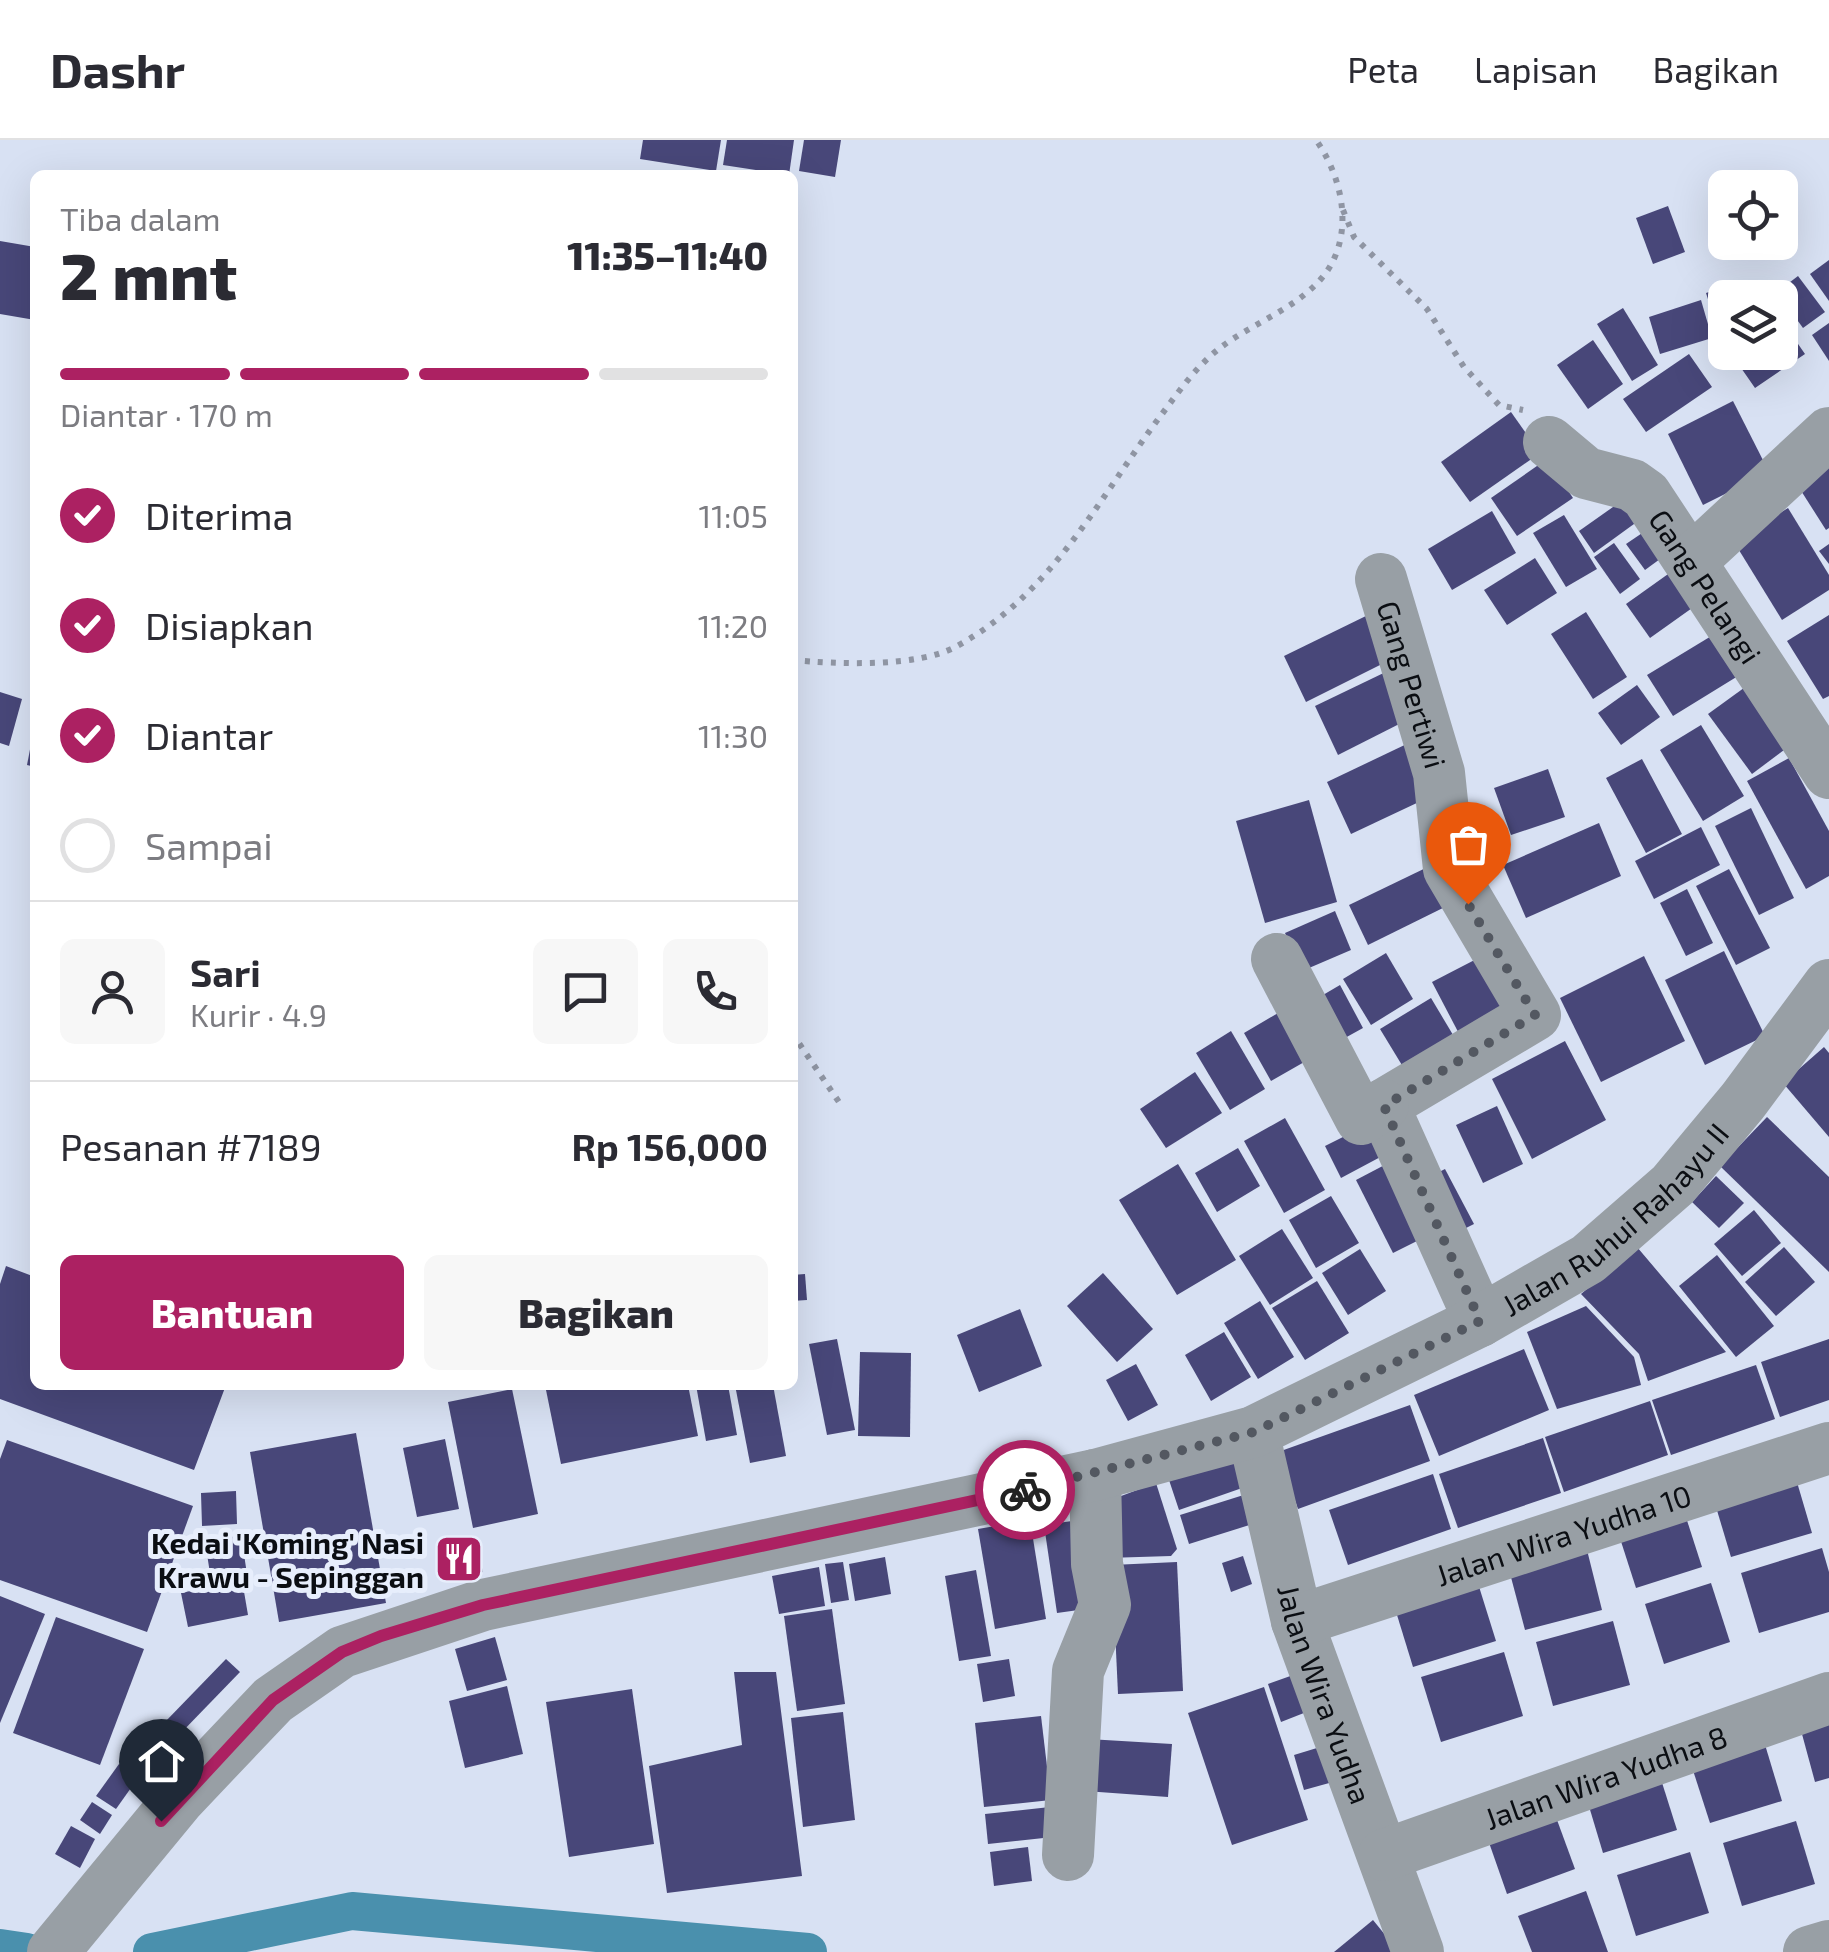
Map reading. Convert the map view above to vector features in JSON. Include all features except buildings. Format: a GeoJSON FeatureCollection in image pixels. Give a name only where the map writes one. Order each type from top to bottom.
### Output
{"type":"FeatureCollection","features":[{"type":"Feature","properties":{"kind":"street"},"geometry":{"type":"LineString","coordinates":[[1692,560],[1829,433]]}},
{"type":"Feature","properties":{"kind":"street","name":"Gang Pelangi"},"geometry":{"type":"LineString","coordinates":[[1549,442],[1586,472],[1632,484],[1646,495],[1829,772]]}},
{"type":"Feature","properties":{"kind":"street","name":"Gang Pertiwi"},"geometry":{"type":"LineString","coordinates":[[1381,579],[1438,773],[1450,869],[1535,1015],[1384,1106]]}},
{"type":"Feature","properties":{"kind":"street"},"geometry":{"type":"LineString","coordinates":[[1276,958],[1361,1119],[1384,1106],[1480,1321]]}},
{"type":"Feature","properties":{"kind":"street","name":"Jalan Ruhui Rahayu II"},"geometry":{"type":"LineString","coordinates":[[53,1952],[180,1798],[273,1700],[331,1659],[381,1636],[483,1605],[1096,1475],[1254,1432],[1480,1321],[1588,1259],[1673,1185],[1744,1101],[1829,984]]}},
{"type":"Feature","properties":{"kind":"street","name":"Jalan Wira Yudha"},"geometry":{"type":"LineString","coordinates":[[1254,1432],[1297,1620],[1418,1952]]}},
{"type":"Feature","properties":{"kind":"street","name":"Jalan Wira Yudha 10"},"geometry":{"type":"LineString","coordinates":[[1297,1620],[1829,1448]]}},
{"type":"Feature","properties":{"kind":"street"},"geometry":{"type":"LineString","coordinates":[[1068,1856],[1078,1671],[1105,1605],[1097,1564],[1096,1475]]}},
{"type":"Feature","properties":{"kind":"street","name":"Jalan Wira Yudha 8"},"geometry":{"type":"LineString","coordinates":[[1384,1855],[1829,1698]]}},
{"type":"Feature","properties":{"kind":"street"},"geometry":{"type":"LineString","coordinates":[[1809,1952],[1829,1946]]}},
{"type":"Feature","properties":{"kind":"path"},"geometry":{"type":"LineString","coordinates":[[1316,140],[1333,165],[1342,208],[1354,237],[1427,310],[1464,367],[1499,406],[1530,412],[1549,442]]}},
{"type":"Feature","properties":{"kind":"path"},"geometry":{"type":"LineString","coordinates":[[798,660],[899,660],[953,649],[1014,610],[1087,525],[1181,388],[1219,348],[1309,291],[1336,255],[1342,208]]}},
{"type":"Feature","properties":{"kind":"path"},"geometry":{"type":"LineString","coordinates":[[798,1042],[841,1105]]}},
{"type":"Feature","properties":{"kind":"waterway"},"geometry":{"type":"LineString","coordinates":[[152,1952],[352,1911],[808,1952]]}},
{"type":"Feature","properties":{"kind":"waterway"},"geometry":{"type":"LineString","coordinates":[[0,1948],[27,1952]]}},
{"type":"Feature","properties":{"kind":"way so far"},"geometry":{"type":"LineString","coordinates":[[1025,1490],[1254,1432],[1480,1321],[1384,1106],[1535,1015],[1468,904]]}},
{"type":"Feature","properties":{"kind":"place","name":"Kedai 'Koming' Nasi Krawu - Sepinggan"},"geometry":{"type":"Point","coordinates":[459,1559]}},
{"type":"Feature","properties":{"kind":"route"},"geometry":{"type":"LineString","coordinates":[[161,1821],[273,1700],[342,1652],[381,1636],[483,1605],[1025,1490]]}}]}
